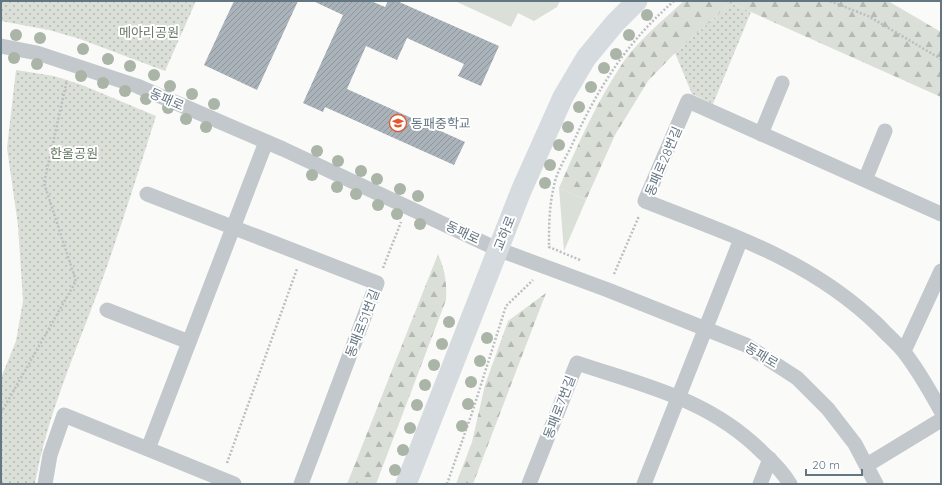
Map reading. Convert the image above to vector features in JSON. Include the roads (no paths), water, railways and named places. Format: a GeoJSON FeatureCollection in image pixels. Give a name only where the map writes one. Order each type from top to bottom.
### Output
{"type":"FeatureCollection","features":[{"type":"Feature","properties":{"kind":"street","name":"교하로"},"geometry":{"type":"LineString","coordinates":[[406,484],[497,249],[540,144],[563,97],[586,58],[615,23],[637,1]]}},
{"type":"Feature","properties":{"kind":"street","name":"동패로"},"geometry":{"type":"LineString","coordinates":[[1,46],[37,53],[137,86],[266,142],[497,249],[608,290],[746,345],[797,378],[814,394],[842,426],[867,465],[876,484]]}},
{"type":"Feature","properties":{"kind":"street"},"geometry":{"type":"LineString","coordinates":[[761,134],[782,83]]}},
{"type":"Feature","properties":{"kind":"street","name":"동패로28번길"},"geometry":{"type":"LineString","coordinates":[[941,214],[688,101],[645,201],[741,239],[803,268],[840,293],[904,351],[941,411]]}},
{"type":"Feature","properties":{"kind":"street"},"geometry":{"type":"LineString","coordinates":[[865,180],[885,131]]}},
{"type":"Feature","properties":{"kind":"street"},"geometry":{"type":"LineString","coordinates":[[148,449],[266,142]]}},
{"type":"Feature","properties":{"kind":"street","name":"동패로51번길"},"geometry":{"type":"LineString","coordinates":[[147,194],[377,283],[301,484]]}},
{"type":"Feature","properties":{"kind":"street"},"geometry":{"type":"LineString","coordinates":[[644,484],[741,239]]}},
{"type":"Feature","properties":{"kind":"street"},"geometry":{"type":"LineString","coordinates":[[904,351],[941,271]]}},
{"type":"Feature","properties":{"kind":"street"},"geometry":{"type":"LineString","coordinates":[[107,310],[189,342]]}},
{"type":"Feature","properties":{"kind":"street","name":"동패로7번길"},"geometry":{"type":"LineString","coordinates":[[529,484],[577,363],[679,397],[723,419],[748,438],[770,459],[790,484]]}},
{"type":"Feature","properties":{"kind":"street"},"geometry":{"type":"LineString","coordinates":[[45,484],[50,455],[64,415],[228,481]]}},
{"type":"Feature","properties":{"kind":"street"},"geometry":{"type":"LineString","coordinates":[[867,465],[941,420]]}},
{"type":"Feature","properties":{"kind":"street"},"geometry":{"type":"LineString","coordinates":[[760,484],[770,459]]}},
{"type":"Feature","properties":{"kind":"place","name":"동패중학교"},"geometry":{"type":"Point","coordinates":[398,123]}},
{"type":"Feature","properties":{"kind":"park label","name":"메아리공원"},"geometry":{"type":"Point","coordinates":[149,32]}},
{"type":"Feature","properties":{"kind":"park label","name":"한울공원"},"geometry":{"type":"Point","coordinates":[74,153]}}]}
